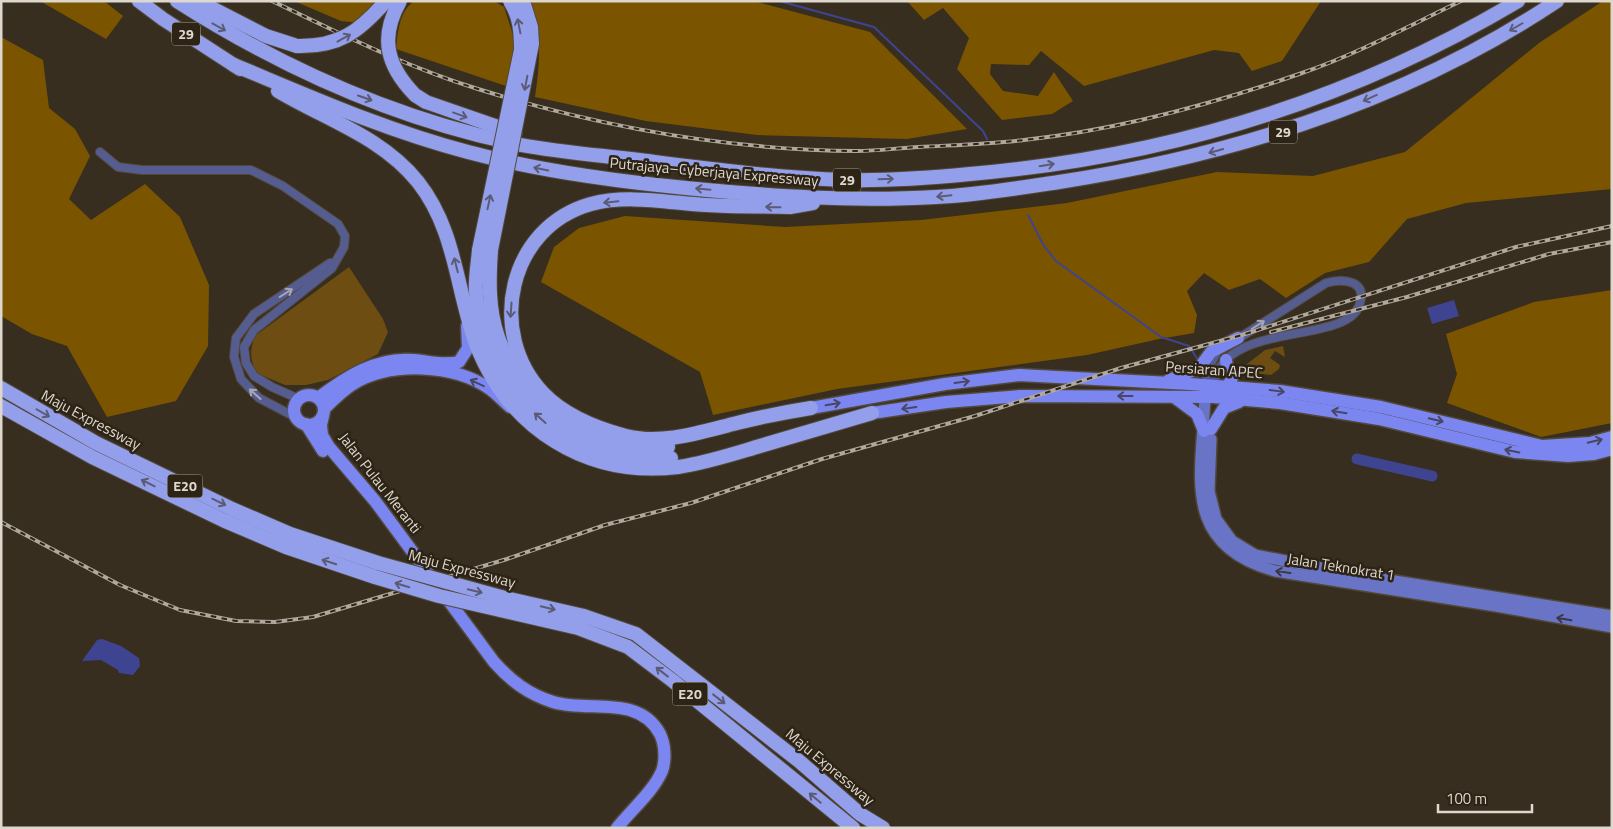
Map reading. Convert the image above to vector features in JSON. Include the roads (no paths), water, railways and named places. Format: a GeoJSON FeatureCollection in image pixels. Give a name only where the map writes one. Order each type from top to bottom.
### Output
{"type":"FeatureCollection","features":[{"type":"Feature","properties":{"kind":"highway","name":"Putrajaya–Cyberjaya Expressway"},"geometry":{"type":"LineString","coordinates":[[139,1],[234,65],[350,113],[405,133],[467,152],[550,171],[702,189],[839,198],[936,197],[1022,187],[1111,174],[1198,156],[1281,132],[1363,101],[1469,54],[1557,1]]}},
{"type":"Feature","properties":{"kind":"highway","name":"Putrajaya–Cyberjaya Expressway"},"geometry":{"type":"LineString","coordinates":[[177,1],[269,54],[353,94],[471,133],[522,145],[714,170],[846,180],[935,177],[1019,170],[1107,156],[1192,137],[1256,119],[1353,85],[1462,34],[1518,1]]}},
{"type":"Feature","properties":{"kind":"highway"},"geometry":{"type":"LineString","coordinates":[[198,1],[266,36],[296,46],[315,47],[337,42],[364,26],[386,1]]}},
{"type":"Feature","properties":{"kind":"highway"},"geometry":{"type":"LineString","coordinates":[[400,1],[393,14],[389,29],[389,56],[399,78],[426,102],[524,136],[643,161]]}},
{"type":"Feature","properties":{"kind":"highway"},"geometry":{"type":"LineString","coordinates":[[510,1],[516,10],[521,28],[521,50],[485,250],[491,312],[498,338],[516,372],[536,398],[553,414],[577,430],[626,446],[656,448],[680,446],[783,418],[811,408]]}},
{"type":"Feature","properties":{"kind":"highway"},"geometry":{"type":"LineString","coordinates":[[523,1],[531,26],[532,44],[476,292],[486,340],[505,381],[525,404],[542,419],[573,441],[595,450],[626,457],[674,458],[872,413]]}},
{"type":"Feature","properties":{"kind":"highway"},"geometry":{"type":"LineString","coordinates":[[234,65],[292,100],[367,138],[394,156],[418,183],[440,216],[452,249],[476,344],[496,386],[529,424],[541,434],[562,446],[593,460],[627,467],[644,468],[694,464],[872,413]]}},
{"type":"Feature","properties":{"kind":"highway"},"geometry":{"type":"LineString","coordinates":[[811,408],[774,414],[689,435],[658,439],[628,436],[598,428],[558,406],[542,393],[524,366],[513,338],[509,315],[514,282],[522,260],[540,236],[564,217],[590,204],[640,200],[709,205],[790,207],[839,198]]}},
{"type":"Feature","properties":{"kind":"highway","name":"Maju Expressway"},"geometry":{"type":"LineString","coordinates":[[1,388],[96,443],[232,509],[290,534],[578,628],[628,647],[673,681],[853,828]]}},
{"type":"Feature","properties":{"kind":"highway","name":"Maju Expressway"},"geometry":{"type":"LineString","coordinates":[[1,406],[92,457],[225,521],[286,547],[438,596],[584,616],[636,634],[799,761],[860,814],[883,828]]}},
{"type":"Feature","properties":{"kind":"main road"},"geometry":{"type":"LineString","coordinates":[[321,407],[308,395],[299,399],[295,408],[301,421],[316,423],[321,407],[350,376],[383,362],[404,360],[448,363],[461,361],[468,348],[463,295]]}},
{"type":"Feature","properties":{"kind":"main road"},"geometry":{"type":"LineString","coordinates":[[1165,383],[1199,368],[1211,352],[1238,338]]}},
{"type":"Feature","properties":{"kind":"main road"},"geometry":{"type":"LineString","coordinates":[[1226,360],[1227,367],[1233,376],[1228,386]]}},
{"type":"Feature","properties":{"kind":"main road"},"geometry":{"type":"LineString","coordinates":[[321,407],[355,383],[386,370],[412,368],[448,373],[477,382],[490,389],[529,424]]}},
{"type":"Feature","properties":{"kind":"main road","name":"Persiaran APEC"},"geometry":{"type":"LineString","coordinates":[[811,408],[945,384],[1019,375],[1165,383],[1209,391],[1241,400],[1280,403],[1378,419],[1515,452],[1568,456],[1594,454],[1612,449]]}},
{"type":"Feature","properties":{"kind":"main road","name":"Persiaran APEC"},"geometry":{"type":"LineString","coordinates":[[872,413],[946,402],[1020,396],[1174,396],[1228,386],[1280,391],[1381,407],[1542,446],[1590,443],[1612,437]]}},
{"type":"Feature","properties":{"kind":"main road","name":"Jalan Teknokrat 1"},"geometry":{"type":"LineString","coordinates":[[1209,391],[1209,491],[1216,519],[1232,541],[1254,555],[1357,575],[1612,616]]}},
{"type":"Feature","properties":{"kind":"main road"},"geometry":{"type":"LineString","coordinates":[[1174,396],[1197,414],[1208,430],[1224,408],[1241,400]]}},
{"type":"Feature","properties":{"kind":"main road","name":"Jalan Pulau Meranti"},"geometry":{"type":"LineString","coordinates":[[321,407],[322,435],[329,447],[375,501],[494,662],[508,677],[519,686],[552,702],[566,706],[628,709],[644,715],[655,723],[663,740],[662,770],[657,780],[617,828]]}},
{"type":"Feature","properties":{"kind":"main road","name":"Jalan Pulau Meranti"},"geometry":{"type":"LineString","coordinates":[[301,421],[323,451],[370,505],[488,667],[502,683],[531,703],[548,709],[565,713],[627,716],[639,721],[648,728],[656,742],[656,766],[651,776],[606,828]]}},
{"type":"Feature","properties":{"kind":"main road","name":"Jalan Teknokrat 1"},"geometry":{"type":"LineString","coordinates":[[1208,430],[1200,492],[1206,517],[1227,546],[1252,564],[1275,571],[1496,606],[1612,628]]}},
{"type":"Feature","properties":{"kind":"street"},"geometry":{"type":"LineString","coordinates":[[100,152],[106,160],[118,167],[142,170],[224,168],[251,170],[260,173],[327,214],[338,224],[345,236],[344,247],[332,268],[254,330],[244,347],[246,363],[254,376],[272,387],[299,399]]}},
{"type":"Feature","properties":{"kind":"street"},"geometry":{"type":"LineString","coordinates":[[301,421],[259,398],[241,379],[234,357],[236,338],[254,314],[335,262]]}},
{"type":"Feature","properties":{"kind":"street"},"geometry":{"type":"LineString","coordinates":[[1338,279],[1348,280],[1357,287],[1360,294],[1359,306],[1349,317],[1327,325],[1258,342],[1235,353],[1218,370],[1209,391],[1207,371],[1216,354],[1238,338],[1326,283],[1338,279]]}},
{"type":"Feature","properties":{"kind":"waterway"},"geometry":{"type":"LineString","coordinates":[[779,1],[874,27],[983,131],[987,139]]}},
{"type":"Feature","properties":{"kind":"waterway"},"geometry":{"type":"LineString","coordinates":[[1028,215],[1044,246],[1056,261],[1161,337],[1189,346],[1198,360]]}},
{"type":"Feature","properties":{"kind":"waterway"},"geometry":{"type":"LineString","coordinates":[[1357,459],[1432,476]]}},
{"type":"Feature","properties":{"kind":"railway"},"geometry":{"type":"LineString","coordinates":[[272,1],[373,49],[451,80],[524,103],[618,125],[713,141],[809,150],[857,151],[1024,140],[1059,136],[1130,123],[1234,95],[1322,65],[1383,39],[1461,1]]}},
{"type":"Feature","properties":{"kind":"railway"},"geometry":{"type":"LineString","coordinates":[[1,522],[120,585],[180,610],[236,621],[275,622],[313,617],[507,559],[605,525],[691,503],[822,459],[975,416],[1121,368],[1242,335],[1516,247],[1612,226]]}},
{"type":"Feature","properties":{"kind":"railway"},"geometry":{"type":"LineString","coordinates":[[1271,332],[1407,297],[1549,254],[1612,242]]}}]}
